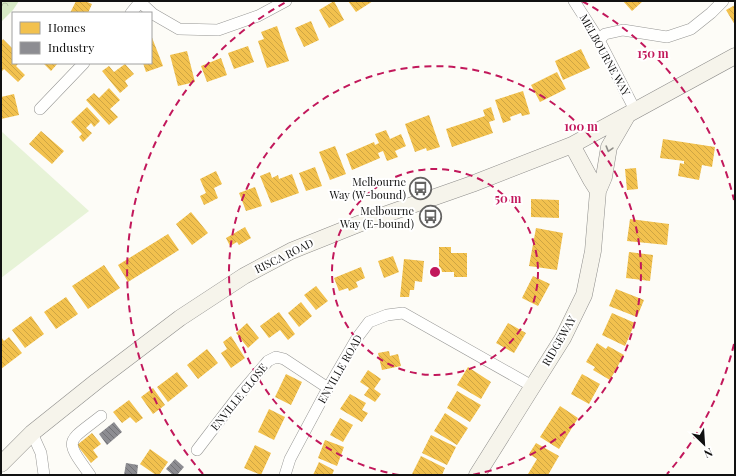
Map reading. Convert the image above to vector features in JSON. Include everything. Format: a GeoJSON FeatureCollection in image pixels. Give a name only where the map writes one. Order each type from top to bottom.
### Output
{"type":"FeatureCollection","features":[{"type":"Feature","properties":{"kind":"main road","name":"RISCA ROAD"},"geometry":{"type":"LineString","coordinates":[[1,464],[32,433],[97,381],[180,318],[244,276],[291,251],[361,223],[472,184],[572,145],[735,56]]}},
{"type":"Feature","properties":{"kind":"main road","name":"RIDGEWAY"},"geometry":{"type":"LineString","coordinates":[[477,475],[563,338],[584,295],[593,251],[598,191],[604,177],[609,147],[631,112]]}},
{"type":"Feature","properties":{"kind":"main road"},"geometry":{"type":"LineString","coordinates":[[572,145],[598,191]]}},
{"type":"Feature","properties":{"kind":"street"},"geometry":{"type":"LineString","coordinates":[[152,13],[179,29],[218,30],[258,16],[286,1]]}},
{"type":"Feature","properties":{"kind":"street","name":"MELBOURNE WAY"},"geometry":{"type":"LineString","coordinates":[[574,1],[599,40],[631,112]]}},
{"type":"Feature","properties":{"kind":"street"},"geometry":{"type":"LineString","coordinates":[[599,40],[605,34],[623,30],[667,37],[691,30],[723,1]]}},
{"type":"Feature","properties":{"kind":"street"},"geometry":{"type":"LineString","coordinates":[[131,12],[140,2],[151,12]]}},
{"type":"Feature","properties":{"kind":"street"},"geometry":{"type":"LineString","coordinates":[[40,109],[83,64]]}},
{"type":"Feature","properties":{"kind":"street","name":"ENVILLE ROAD"},"geometry":{"type":"LineString","coordinates":[[285,475],[290,459],[357,338],[369,322],[387,315],[403,313],[532,386]]}},
{"type":"Feature","properties":{"kind":"street","name":"ENVILLE CLOSE"},"geometry":{"type":"LineString","coordinates":[[197,450],[239,394],[268,361],[276,357],[284,359],[328,388]]}},
{"type":"Feature","properties":{"kind":"street"},"geometry":{"type":"LineString","coordinates":[[90,475],[74,453],[71,445],[73,438],[101,416]]}},
{"type":"Feature","properties":{"kind":"street"},"geometry":{"type":"LineString","coordinates":[[32,433],[40,453],[44,475]]}},
{"type":"Feature","properties":{"kind":"green space"},"geometry":{"type":"Polygon","coordinates":[[[1,1],[19,1],[13,10],[1,22],[1,1]]]}},
{"type":"Feature","properties":{"kind":"green space"},"geometry":{"type":"Polygon","coordinates":[[[1,131],[89,211],[1,278],[1,131]]]}},
{"type":"Feature","properties":{"kind":"building: Homes"},"geometry":{"type":"Polygon","coordinates":[[[76,1],[85,1],[92,4],[88,12],[70,12],[76,1]]]}},
{"type":"Feature","properties":{"kind":"building: Homes"},"geometry":{"type":"Polygon","coordinates":[[[334,1],[344,20],[329,28],[319,10],[334,1]]]}},
{"type":"Feature","properties":{"kind":"building: Homes"},"geometry":{"type":"Polygon","coordinates":[[[348,1],[373,1],[356,12],[348,1]]]}},
{"type":"Feature","properties":{"kind":"building: Homes"},"geometry":{"type":"Polygon","coordinates":[[[623,1],[643,1],[632,11],[623,1]]]}},
{"type":"Feature","properties":{"kind":"building: Homes"},"geometry":{"type":"Polygon","coordinates":[[[735,5],[735,25],[726,10],[735,5]]]}},
{"type":"Feature","properties":{"kind":"building: Homes"},"geometry":{"type":"Polygon","coordinates":[[[311,21],[319,40],[304,47],[295,28],[311,21]]]}},
{"type":"Feature","properties":{"kind":"building: Homes"},"geometry":{"type":"Polygon","coordinates":[[[277,26],[289,61],[267,68],[258,41],[264,39],[261,32],[277,26]]]}},
{"type":"Feature","properties":{"kind":"building: Homes"},"geometry":{"type":"Polygon","coordinates":[[[152,38],[163,66],[146,72],[143,64],[152,64],[152,38]]]}},
{"type":"Feature","properties":{"kind":"building: Homes"},"geometry":{"type":"Polygon","coordinates":[[[3,39],[12,48],[12,64],[18,64],[16,66],[25,75],[18,82],[4,69],[1,72],[1,42],[3,39]]]}},
{"type":"Feature","properties":{"kind":"building: Homes"},"geometry":{"type":"Polygon","coordinates":[[[248,46],[254,62],[234,69],[228,53],[248,46]]]}},
{"type":"Feature","properties":{"kind":"building: Homes"},"geometry":{"type":"Polygon","coordinates":[[[581,49],[590,68],[563,80],[555,61],[581,49]]]}},
{"type":"Feature","properties":{"kind":"building: Homes"},"geometry":{"type":"Polygon","coordinates":[[[187,51],[195,82],[178,86],[170,55],[187,51]]]}},
{"type":"Feature","properties":{"kind":"building: Homes"},"geometry":{"type":"Polygon","coordinates":[[[221,58],[227,75],[207,82],[201,66],[221,58]]]}},
{"type":"Feature","properties":{"kind":"building: Homes"},"geometry":{"type":"Polygon","coordinates":[[[44,64],[57,64],[51,71],[44,64]]]}},
{"type":"Feature","properties":{"kind":"building: Homes"},"geometry":{"type":"Polygon","coordinates":[[[125,64],[134,74],[125,81],[128,86],[120,93],[102,71],[109,66],[114,72],[125,64]]]}},
{"type":"Feature","properties":{"kind":"building: Homes"},"geometry":{"type":"Polygon","coordinates":[[[557,72],[566,89],[540,102],[531,85],[557,72]]]}},
{"type":"Feature","properties":{"kind":"building: Homes"},"geometry":{"type":"Polygon","coordinates":[[[109,88],[120,100],[110,109],[118,117],[109,125],[86,100],[94,93],[99,98],[109,88]]]}},
{"type":"Feature","properties":{"kind":"building: Homes"},"geometry":{"type":"Polygon","coordinates":[[[523,91],[530,114],[522,116],[521,113],[510,117],[511,120],[503,123],[495,100],[523,91]]]}},
{"type":"Feature","properties":{"kind":"building: Homes"},"geometry":{"type":"Polygon","coordinates":[[[14,94],[19,115],[1,119],[1,97],[14,94]]]}},
{"type":"Feature","properties":{"kind":"building: Homes"},"geometry":{"type":"Polygon","coordinates":[[[87,107],[100,121],[94,127],[91,123],[86,128],[92,133],[83,142],[79,137],[82,134],[71,122],[87,107]]]}},
{"type":"Feature","properties":{"kind":"building: Homes"},"geometry":{"type":"Polygon","coordinates":[[[491,107],[495,120],[489,122],[493,133],[452,147],[446,129],[485,116],[483,110],[491,107]]]}},
{"type":"Feature","properties":{"kind":"building: Homes"},"geometry":{"type":"Polygon","coordinates":[[[429,115],[440,147],[427,151],[426,148],[415,152],[405,124],[429,115]]]}},
{"type":"Feature","properties":{"kind":"building: Homes"},"geometry":{"type":"Polygon","coordinates":[[[386,130],[390,139],[401,134],[406,146],[395,151],[398,157],[387,161],[383,151],[378,153],[380,158],[352,170],[346,154],[374,142],[375,145],[379,143],[375,134],[386,130]]]}},
{"type":"Feature","properties":{"kind":"building: Homes"},"geometry":{"type":"Polygon","coordinates":[[[41,131],[64,151],[52,164],[29,144],[41,131]]]}},
{"type":"Feature","properties":{"kind":"building: Homes"},"geometry":{"type":"Polygon","coordinates":[[[663,139],[715,147],[712,167],[702,165],[699,180],[678,176],[680,163],[684,164],[684,161],[660,158],[663,139]]]}},
{"type":"Feature","properties":{"kind":"building: Homes"},"geometry":{"type":"Polygon","coordinates":[[[335,146],[346,174],[330,180],[319,152],[335,146]]]}},
{"type":"Feature","properties":{"kind":"building: Homes"},"geometry":{"type":"Polygon","coordinates":[[[315,167],[322,186],[306,191],[299,173],[315,167]]]}},
{"type":"Feature","properties":{"kind":"building: Homes"},"geometry":{"type":"Polygon","coordinates":[[[636,168],[638,189],[627,190],[625,169],[636,168]]]}},
{"type":"Feature","properties":{"kind":"building: Homes"},"geometry":{"type":"Polygon","coordinates":[[[216,171],[222,184],[214,188],[218,198],[204,205],[200,196],[206,193],[200,179],[216,171]]]}},
{"type":"Feature","properties":{"kind":"building: Homes"},"geometry":{"type":"Polygon","coordinates":[[[270,172],[272,178],[278,175],[279,179],[292,174],[299,193],[271,203],[260,176],[270,172]]]}},
{"type":"Feature","properties":{"kind":"building: Homes"},"geometry":{"type":"Polygon","coordinates":[[[255,187],[262,206],[246,211],[239,193],[255,187]]]}},
{"type":"Feature","properties":{"kind":"building: Homes"},"geometry":{"type":"Polygon","coordinates":[[[531,199],[559,200],[559,218],[531,217],[531,199]]]}},
{"type":"Feature","properties":{"kind":"building: Homes"},"geometry":{"type":"Polygon","coordinates":[[[191,212],[208,233],[192,245],[176,224],[191,212]]]}},
{"type":"Feature","properties":{"kind":"building: Homes"},"geometry":{"type":"Polygon","coordinates":[[[630,219],[669,224],[667,245],[627,241],[630,219]]]}},
{"type":"Feature","properties":{"kind":"building: Homes"},"geometry":{"type":"Polygon","coordinates":[[[245,227],[251,238],[239,245],[237,242],[230,246],[226,238],[245,227]]]}},
{"type":"Feature","properties":{"kind":"building: Homes"},"geometry":{"type":"Polygon","coordinates":[[[536,228],[563,233],[557,270],[529,266],[536,228]]]}},
{"type":"Feature","properties":{"kind":"building: Homes"},"geometry":{"type":"Polygon","coordinates":[[[168,234],[179,250],[128,282],[118,265],[168,234]]]}},
{"type":"Feature","properties":{"kind":"building: Homes"},"geometry":{"type":"Polygon","coordinates":[[[439,247],[451,247],[451,253],[467,253],[467,277],[454,277],[454,272],[439,272],[439,247]]]}},
{"type":"Feature","properties":{"kind":"building: Homes"},"geometry":{"type":"Polygon","coordinates":[[[629,252],[653,255],[650,281],[626,278],[629,252]]]}},
{"type":"Feature","properties":{"kind":"building: Homes"},"geometry":{"type":"Polygon","coordinates":[[[393,256],[399,272],[384,278],[378,261],[393,256]]]}},
{"type":"Feature","properties":{"kind":"building: Homes"},"geometry":{"type":"Polygon","coordinates":[[[404,259],[424,261],[422,282],[415,281],[414,290],[410,290],[409,297],[400,297],[404,259]]]}},
{"type":"Feature","properties":{"kind":"building: Homes"},"geometry":{"type":"Polygon","coordinates":[[[104,265],[120,288],[88,309],[72,286],[104,265]]]}},
{"type":"Feature","properties":{"kind":"building: Homes"},"geometry":{"type":"Polygon","coordinates":[[[361,267],[365,278],[356,282],[358,287],[349,291],[348,288],[339,291],[334,278],[361,267]]]}},
{"type":"Feature","properties":{"kind":"building: Homes"},"geometry":{"type":"Polygon","coordinates":[[[533,276],[550,284],[538,306],[522,298],[533,276]]]}},
{"type":"Feature","properties":{"kind":"building: Homes"},"geometry":{"type":"Polygon","coordinates":[[[316,286],[328,301],[316,310],[304,295],[316,286]]]}},
{"type":"Feature","properties":{"kind":"building: Homes"},"geometry":{"type":"Polygon","coordinates":[[[616,289],[644,300],[637,317],[609,306],[616,289]]]}},
{"type":"Feature","properties":{"kind":"building: Homes"},"geometry":{"type":"Polygon","coordinates":[[[66,297],[78,314],[56,329],[44,312],[66,297]]]}},
{"type":"Feature","properties":{"kind":"building: Homes"},"geometry":{"type":"Polygon","coordinates":[[[301,302],[312,316],[299,327],[288,313],[301,302]]]}},
{"type":"Feature","properties":{"kind":"building: Homes"},"geometry":{"type":"Polygon","coordinates":[[[279,312],[295,334],[288,340],[280,330],[269,338],[260,326],[279,312]]]}},
{"type":"Feature","properties":{"kind":"building: Homes"},"geometry":{"type":"Polygon","coordinates":[[[612,313],[635,323],[625,346],[602,335],[612,313]]]}},
{"type":"Feature","properties":{"kind":"building: Homes"},"geometry":{"type":"Polygon","coordinates":[[[31,316],[44,334],[25,348],[12,330],[31,316]]]}},
{"type":"Feature","properties":{"kind":"building: Homes"},"geometry":{"type":"Polygon","coordinates":[[[247,323],[259,338],[248,348],[236,333],[247,323]]]}},
{"type":"Feature","properties":{"kind":"building: Homes"},"geometry":{"type":"Polygon","coordinates":[[[508,323],[526,333],[514,353],[496,343],[508,323]]]}},
{"type":"Feature","properties":{"kind":"building: Homes"},"geometry":{"type":"Polygon","coordinates":[[[231,336],[245,358],[231,368],[221,353],[227,349],[223,342],[231,336]]]}},
{"type":"Feature","properties":{"kind":"building: Homes"},"geometry":{"type":"Polygon","coordinates":[[[1,337],[4,341],[9,337],[22,353],[1,369],[1,337]]]}},
{"type":"Feature","properties":{"kind":"building: Homes"},"geometry":{"type":"Polygon","coordinates":[[[597,343],[606,349],[608,346],[624,355],[610,380],[593,370],[595,367],[586,362],[597,343]]]}},
{"type":"Feature","properties":{"kind":"building: Homes"},"geometry":{"type":"Polygon","coordinates":[[[207,349],[218,363],[198,379],[187,365],[207,349]]]}},
{"type":"Feature","properties":{"kind":"building: Homes"},"geometry":{"type":"Polygon","coordinates":[[[389,351],[390,356],[398,354],[401,366],[382,370],[378,353],[389,351]]]}},
{"type":"Feature","properties":{"kind":"building: Homes"},"geometry":{"type":"Polygon","coordinates":[[[468,367],[491,382],[481,399],[457,385],[468,367]]]}},
{"type":"Feature","properties":{"kind":"building: Homes"},"geometry":{"type":"Polygon","coordinates":[[[368,370],[381,379],[374,389],[381,394],[375,402],[364,395],[369,388],[360,382],[368,370]]]}},
{"type":"Feature","properties":{"kind":"building: Homes"},"geometry":{"type":"Polygon","coordinates":[[[177,372],[188,386],[168,402],[157,387],[177,372]]]}},
{"type":"Feature","properties":{"kind":"building: Homes"},"geometry":{"type":"Polygon","coordinates":[[[286,374],[302,382],[291,405],[275,397],[286,374]]]}},
{"type":"Feature","properties":{"kind":"building: Homes"},"geometry":{"type":"Polygon","coordinates":[[[582,374],[600,384],[589,404],[571,394],[582,374]]]}},
{"type":"Feature","properties":{"kind":"building: Homes"},"geometry":{"type":"Polygon","coordinates":[[[153,388],[165,405],[153,414],[141,397],[153,388]]]}},
{"type":"Feature","properties":{"kind":"building: Homes"},"geometry":{"type":"Polygon","coordinates":[[[457,391],[481,405],[470,422],[447,408],[457,391]]]}},
{"type":"Feature","properties":{"kind":"building: Homes"},"geometry":{"type":"Polygon","coordinates":[[[350,394],[366,403],[362,410],[368,413],[362,422],[340,409],[350,394]]]}},
{"type":"Feature","properties":{"kind":"building: Homes"},"geometry":{"type":"Polygon","coordinates":[[[129,400],[143,418],[136,423],[130,417],[122,423],[113,412],[129,400]]]}},
{"type":"Feature","properties":{"kind":"building: Homes"},"geometry":{"type":"Polygon","coordinates":[[[560,406],[578,418],[559,449],[540,437],[560,406]]]}},
{"type":"Feature","properties":{"kind":"building: Homes"},"geometry":{"type":"Polygon","coordinates":[[[269,409],[285,417],[274,440],[258,432],[269,409]]]}},
{"type":"Feature","properties":{"kind":"building: Homes"},"geometry":{"type":"Polygon","coordinates":[[[445,413],[468,428],[457,445],[434,431],[445,413]]]}},
{"type":"Feature","properties":{"kind":"building: Homes"},"geometry":{"type":"Polygon","coordinates":[[[340,418],[353,425],[343,442],[330,435],[340,418]]]}},
{"type":"Feature","properties":{"kind":"building: Homes"},"geometry":{"type":"Polygon","coordinates":[[[92,433],[101,444],[93,450],[98,457],[91,463],[77,445],[92,433]]]}},
{"type":"Feature","properties":{"kind":"building: Homes"},"geometry":{"type":"Polygon","coordinates":[[[431,435],[456,447],[447,465],[422,453],[431,435]]]}},
{"type":"Feature","properties":{"kind":"building: Homes"},"geometry":{"type":"Polygon","coordinates":[[[325,440],[344,447],[337,466],[318,458],[325,440]]]}},
{"type":"Feature","properties":{"kind":"building: Homes"},"geometry":{"type":"Polygon","coordinates":[[[536,443],[559,456],[548,475],[528,474],[537,459],[529,454],[536,443]]]}},
{"type":"Feature","properties":{"kind":"building: Homes"},"geometry":{"type":"Polygon","coordinates":[[[255,445],[271,453],[261,475],[244,468],[255,445]]]}},
{"type":"Feature","properties":{"kind":"building: Homes"},"geometry":{"type":"Polygon","coordinates":[[[150,449],[168,462],[159,475],[156,475],[140,464],[150,449]]]}},
{"type":"Feature","properties":{"kind":"building: Homes"},"geometry":{"type":"Polygon","coordinates":[[[421,456],[445,468],[442,475],[412,474],[421,456]]]}},
{"type":"Feature","properties":{"kind":"building: Homes"},"geometry":{"type":"Polygon","coordinates":[[[319,462],[334,470],[332,475],[313,475],[319,462]]]}},
{"type":"Feature","properties":{"kind":"building: Industry"},"geometry":{"type":"Polygon","coordinates":[[[114,422],[122,432],[107,445],[99,434],[114,422]]]}},
{"type":"Feature","properties":{"kind":"building: Industry"},"geometry":{"type":"Polygon","coordinates":[[[175,459],[184,467],[177,475],[173,475],[166,469],[175,459]]]}},
{"type":"Feature","properties":{"kind":"building: Industry"},"geometry":{"type":"Polygon","coordinates":[[[126,463],[138,465],[137,475],[124,475],[126,463]]]}},
{"type":"Feature","properties":{"kind":"place","name":"Melbourne Way (W-bound)"},"geometry":{"type":"Point","coordinates":[421,188]}},
{"type":"Feature","properties":{"kind":"place","name":"Melbourne Way (E-bound)"},"geometry":{"type":"Point","coordinates":[430,217]}}]}
